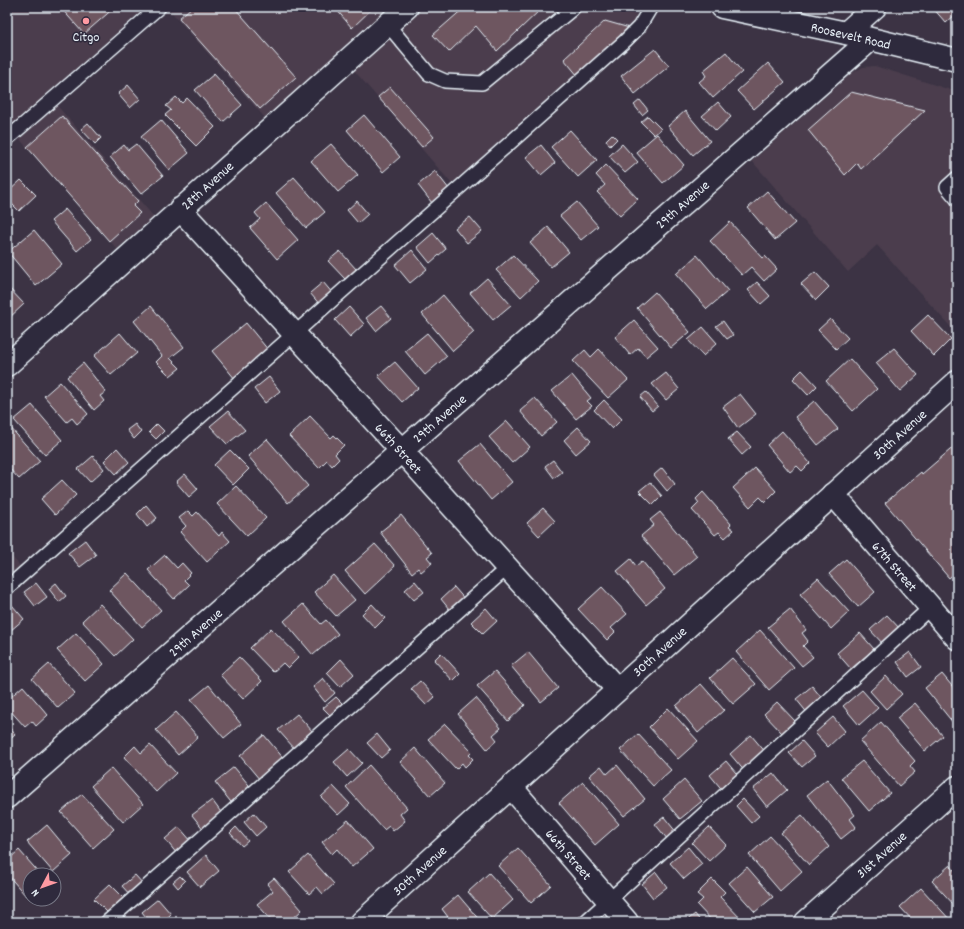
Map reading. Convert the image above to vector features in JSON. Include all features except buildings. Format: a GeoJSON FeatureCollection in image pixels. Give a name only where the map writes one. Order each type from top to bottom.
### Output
{"type":"FeatureCollection","features":[{"type":"Feature","properties":{"kind":"street","name":"28th Avenue"},"geometry":{"type":"LineString","coordinates":[[7,365],[408,7]]}},
{"type":"Feature","properties":{"kind":"street","name":"Roosevelt Road"},"geometry":{"type":"LineString","coordinates":[[722,7],[957,60]]}},
{"type":"Feature","properties":{"kind":"street"},"geometry":{"type":"LineString","coordinates":[[846,34],[875,7]]}},
{"type":"Feature","properties":{"kind":"street","name":"29th Avenue"},"geometry":{"type":"LineString","coordinates":[[7,797],[870,40]]}},
{"type":"Feature","properties":{"kind":"street","name":"66th Street"},"geometry":{"type":"LineString","coordinates":[[180,209],[402,451],[617,689]]}},
{"type":"Feature","properties":{"kind":"street","name":"30th Avenue"},"geometry":{"type":"LineString","coordinates":[[362,922],[957,382]]}},
{"type":"Feature","properties":{"kind":"street","name":"67th Street"},"geometry":{"type":"LineString","coordinates":[[833,494],[955,633]]}},
{"type":"Feature","properties":{"kind":"street","name":"66th Street"},"geometry":{"type":"LineString","coordinates":[[511,786],[627,922]]}},
{"type":"Feature","properties":{"kind":"street","name":"31st Avenue"},"geometry":{"type":"LineString","coordinates":[[806,922],[957,787]]}},
{"type":"Feature","properties":{"kind":"lane"},"geometry":{"type":"LineString","coordinates":[[7,139],[159,7]]}},
{"type":"Feature","properties":{"kind":"lane"},"geometry":{"type":"LineString","coordinates":[[388,25],[429,74],[445,81],[482,83],[574,7]]}},
{"type":"Feature","properties":{"kind":"lane"},"geometry":{"type":"LineString","coordinates":[[7,588],[625,41],[639,27],[651,7]]}},
{"type":"Feature","properties":{"kind":"lane"},"geometry":{"type":"LineString","coordinates":[[957,178],[946,187],[957,199]]}},
{"type":"Feature","properties":{"kind":"lane"},"geometry":{"type":"LineString","coordinates":[[107,922],[508,568]]}},
{"type":"Feature","properties":{"kind":"lane"},"geometry":{"type":"LineString","coordinates":[[584,922],[931,607]]}},
{"type":"Feature","properties":{"kind":"shaded area"},"geometry":{"type":"Polygon","coordinates":[[[7,7],[146,7],[47,94],[154,217],[117,249],[8,126],[7,127],[7,7]]]}},
{"type":"Feature","properties":{"kind":"shaded area"},"geometry":{"type":"Polygon","coordinates":[[[167,7],[605,7],[639,15],[630,28],[618,40],[452,184],[340,54],[266,119],[167,7]]]}},
{"type":"Feature","properties":{"kind":"shaded area"},"geometry":{"type":"Polygon","coordinates":[[[875,66],[957,92],[957,334],[877,245],[848,272],[752,161],[852,73],[863,67],[875,66]]]}},
{"type":"Feature","properties":{"kind":"shaded area"},"geometry":{"type":"Polygon","coordinates":[[[7,551],[20,566],[7,578],[7,551]]]}},
{"type":"Feature","properties":{"kind":"place","name":"Citgo"},"geometry":{"type":"Point","coordinates":[86,21]}}]}
